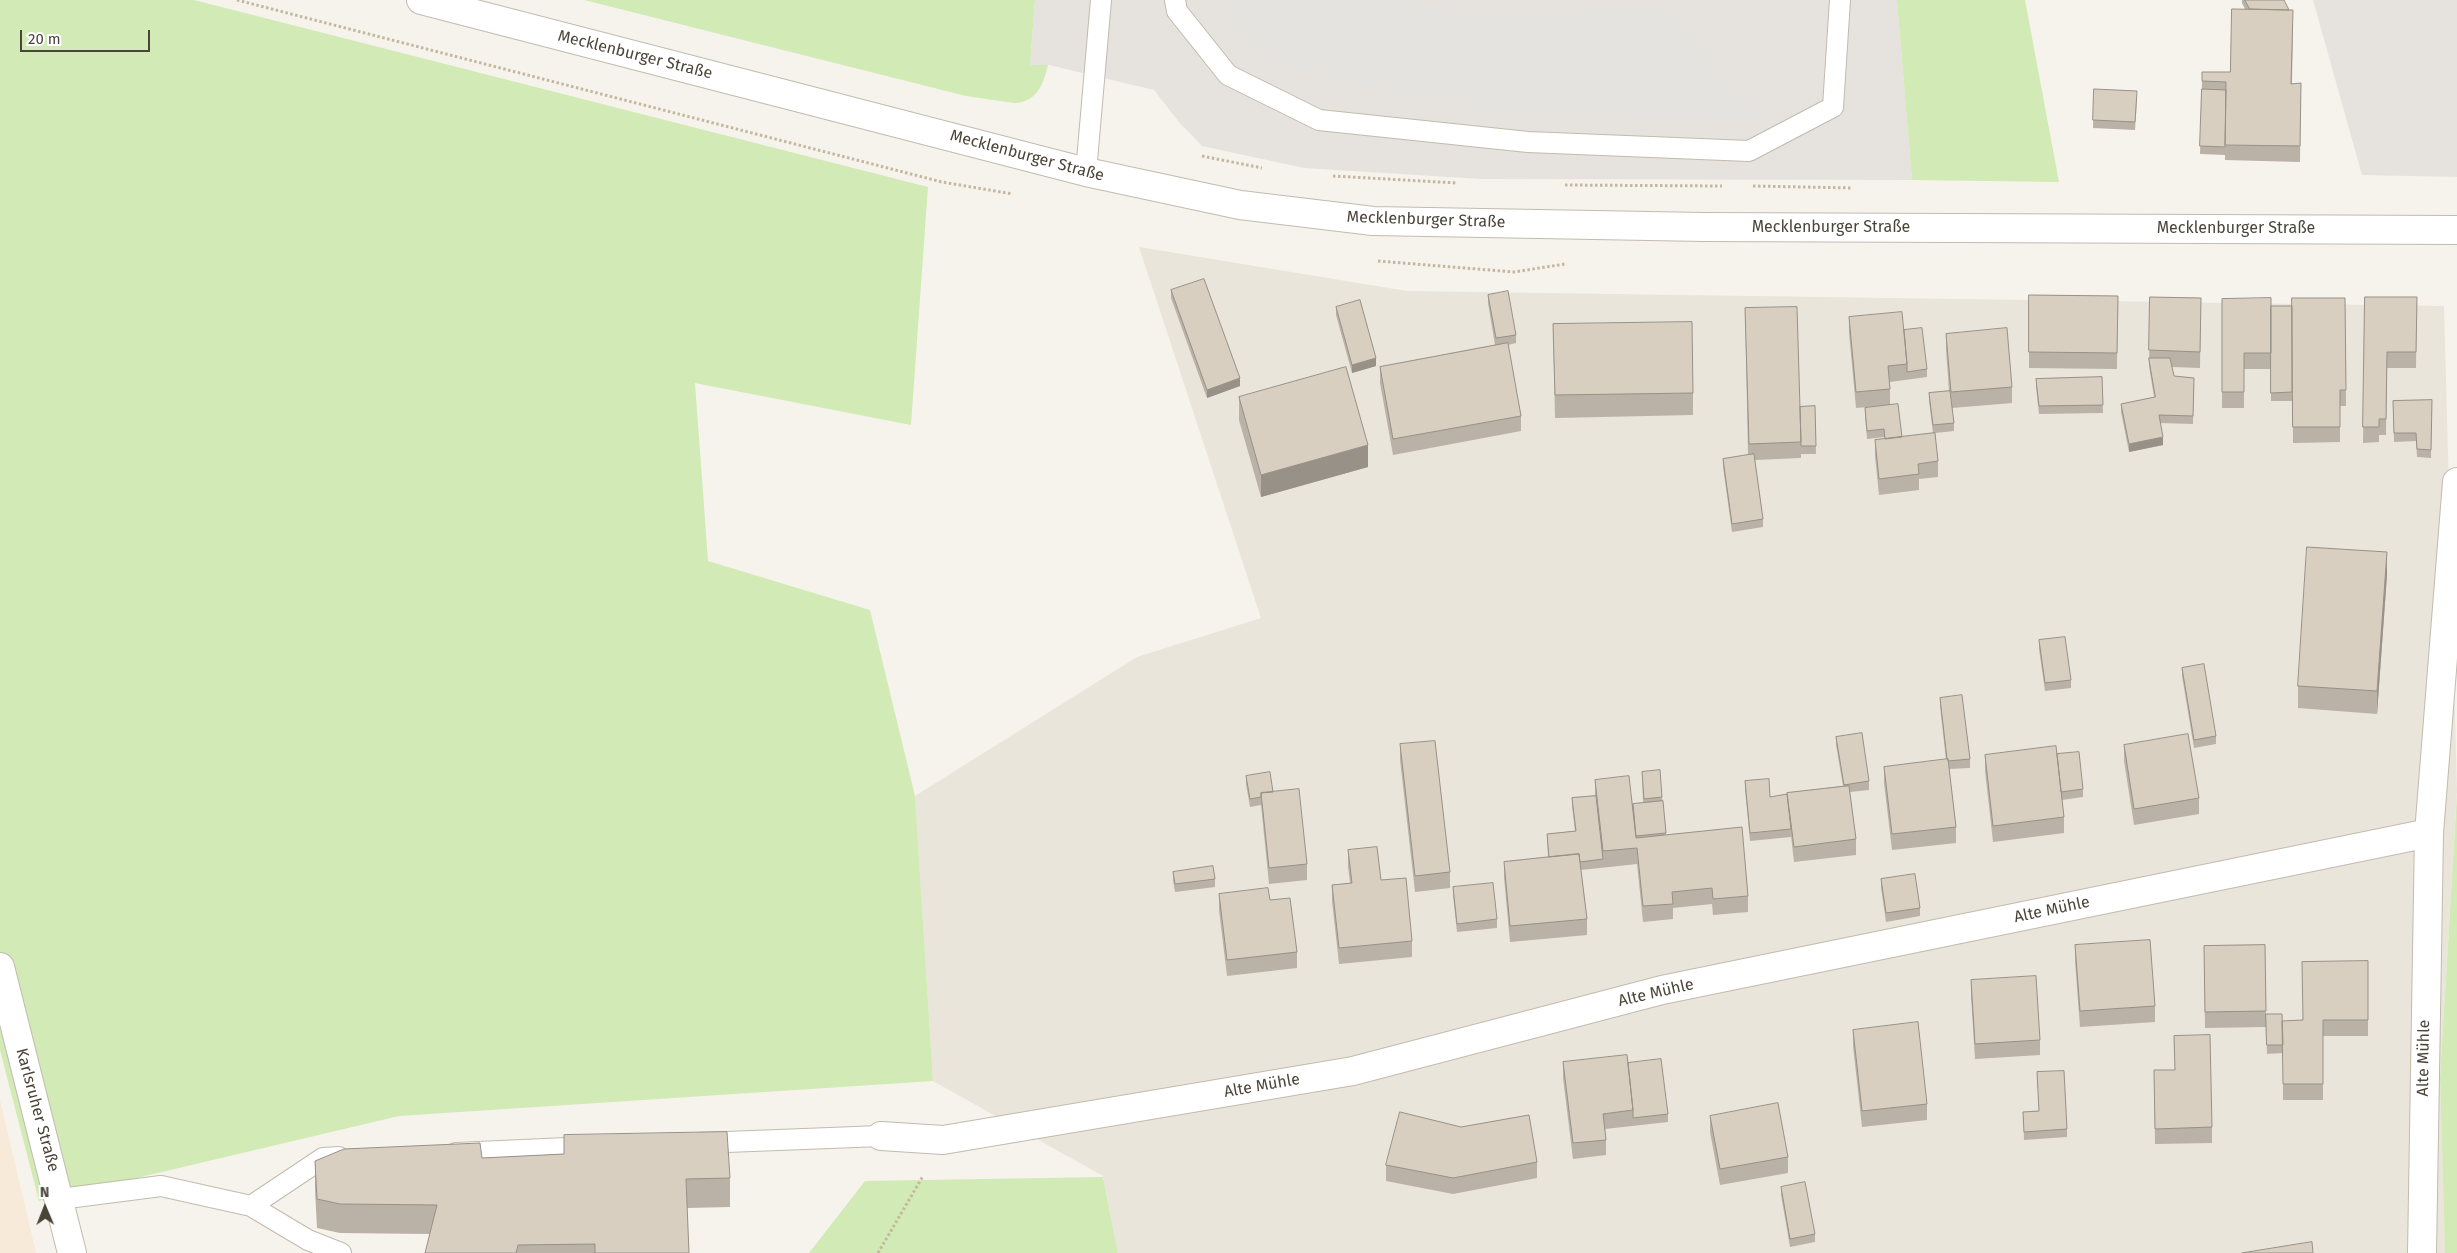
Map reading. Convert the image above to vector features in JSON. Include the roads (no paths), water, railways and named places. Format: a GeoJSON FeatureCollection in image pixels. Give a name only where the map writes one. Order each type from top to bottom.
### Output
{"type":"FeatureCollection","features":[{"type":"Feature","properties":{"kind":"street","name":"Mecklenburger Straße"},"geometry":{"type":"LineString","coordinates":[[421,0],[1086,172],[1240,205],[1373,221],[1704,227],[2457,230]]}},
{"type":"Feature","properties":{"kind":"street","name":"Alte Mühle"},"geometry":{"type":"LineString","coordinates":[[2422,1253],[2429,833],[2457,482]]}},
{"type":"Feature","properties":{"kind":"street","name":"Alte Mühle"},"geometry":{"type":"LineString","coordinates":[[882,1136],[944,1140],[1353,1071],[1662,990],[2429,833]]}},
{"type":"Feature","properties":{"kind":"street","name":"Karlsruher Straße"},"geometry":{"type":"LineString","coordinates":[[0,967],[60,1199],[72,1253]]}},
{"type":"Feature","properties":{"kind":"lane"},"geometry":{"type":"LineString","coordinates":[[1086,172],[1101,0]]}},
{"type":"Feature","properties":{"kind":"lane"},"geometry":{"type":"LineString","coordinates":[[1175,0],[1177,11],[1228,75],[1319,120],[1528,142],[1749,152],[1832,107],[1840,0]]}},
{"type":"Feature","properties":{"kind":"lane"},"geometry":{"type":"LineString","coordinates":[[682,1144],[882,1136]]}},
{"type":"Feature","properties":{"kind":"lane"},"geometry":{"type":"LineString","coordinates":[[433,1154],[612,1147]]}},
{"type":"Feature","properties":{"kind":"lane"},"geometry":{"type":"LineString","coordinates":[[251,1206],[323,1158],[353,1156]]}},
{"type":"Feature","properties":{"kind":"lane"},"geometry":{"type":"LineString","coordinates":[[60,1199],[160,1186],[251,1206],[308,1240],[341,1253]]}}]}
